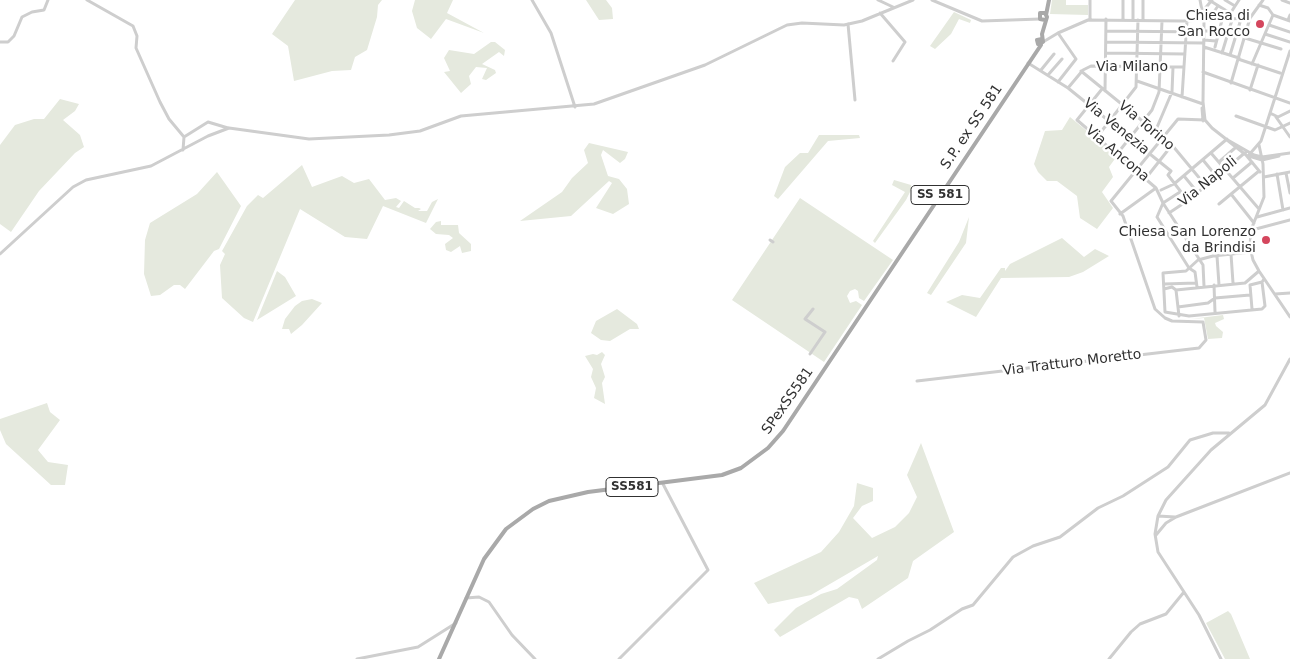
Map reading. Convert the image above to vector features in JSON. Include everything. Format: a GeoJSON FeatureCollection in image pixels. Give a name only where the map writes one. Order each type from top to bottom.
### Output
{"type":"FeatureCollection","features":[{"type":"Feature","properties":{"kind":"main road"},"geometry":{"type":"LineString","coordinates":[[1043,18],[1041,13],[1049,2]]}},
{"type":"Feature","properties":{"kind":"main road"},"geometry":{"type":"LineString","coordinates":[[1040,41],[1043,18],[1049,2]]}},
{"type":"Feature","properties":{"kind":"main road","name":"S.P. ex SS 581"},"geometry":{"type":"LineString","coordinates":[[847,335],[1028,63],[1040,41]]}},
{"type":"Feature","properties":{"kind":"main road","name":"SPexSS581"},"geometry":{"type":"LineString","coordinates":[[439,659],[484,559],[495,542],[518,519],[548,501],[588,492],[663,484],[722,475],[741,468],[757,457],[783,431],[847,335]]}},
{"type":"Feature","properties":{"kind":"street"},"geometry":{"type":"LineString","coordinates":[[0,42],[8,42],[14,36],[22,17],[32,12],[44,10],[48,0]]}},
{"type":"Feature","properties":{"kind":"street"},"geometry":{"type":"LineString","coordinates":[[87,0],[133,26],[137,36],[136,48],[160,102],[169,119],[184,136],[183,150]]}},
{"type":"Feature","properties":{"kind":"street"},"geometry":{"type":"LineString","coordinates":[[532,0],[551,33],[576,107]]}},
{"type":"Feature","properties":{"kind":"street"},"geometry":{"type":"LineString","coordinates":[[878,0],[894,7]]}},
{"type":"Feature","properties":{"kind":"street"},"geometry":{"type":"LineString","coordinates":[[184,136],[208,122],[229,128],[309,139],[389,135],[420,131],[461,116],[594,104],[705,65],[787,25],[802,23],[848,24],[913,0]]}},
{"type":"Feature","properties":{"kind":"street"},"geometry":{"type":"LineString","coordinates":[[932,0],[982,21],[1043,18]]}},
{"type":"Feature","properties":{"kind":"street"},"geometry":{"type":"LineString","coordinates":[[1090,0],[1090,20]]}},
{"type":"Feature","properties":{"kind":"street"},"geometry":{"type":"LineString","coordinates":[[1123,0],[1123,20]]}},
{"type":"Feature","properties":{"kind":"street"},"geometry":{"type":"LineString","coordinates":[[1133,0],[1133,20]]}},
{"type":"Feature","properties":{"kind":"street"},"geometry":{"type":"LineString","coordinates":[[1143,0],[1143,20]]}},
{"type":"Feature","properties":{"kind":"street"},"geometry":{"type":"LineString","coordinates":[[1203,12],[1210,0],[1230,13]]}},
{"type":"Feature","properties":{"kind":"street"},"geometry":{"type":"LineString","coordinates":[[1225,0],[1235,6]]}},
{"type":"Feature","properties":{"kind":"street"},"geometry":{"type":"LineString","coordinates":[[1215,47],[1224,20],[1239,0]]}},
{"type":"Feature","properties":{"kind":"street"},"geometry":{"type":"LineString","coordinates":[[1230,83],[1250,18],[1263,0]]}},
{"type":"Feature","properties":{"kind":"street"},"geometry":{"type":"LineString","coordinates":[[1282,0],[1290,3]]}},
{"type":"Feature","properties":{"kind":"street"},"geometry":{"type":"LineString","coordinates":[[1201,1],[1206,20]]}},
{"type":"Feature","properties":{"kind":"street"},"geometry":{"type":"LineString","coordinates":[[1259,5],[1268,8],[1273,15],[1289,20],[1290,15]]}},
{"type":"Feature","properties":{"kind":"street"},"geometry":{"type":"LineString","coordinates":[[1200,120],[1203,103],[1204,31],[1206,20],[1218,6]]}},
{"type":"Feature","properties":{"kind":"street"},"geometry":{"type":"LineString","coordinates":[[880,13],[905,42],[893,61]]}},
{"type":"Feature","properties":{"kind":"street"},"geometry":{"type":"LineString","coordinates":[[1032,18],[1041,13]]}},
{"type":"Feature","properties":{"kind":"street"},"geometry":{"type":"LineString","coordinates":[[1252,64],[1273,15]]}},
{"type":"Feature","properties":{"kind":"street"},"geometry":{"type":"LineString","coordinates":[[1040,41],[1090,20],[1187,21],[1250,18]]}},
{"type":"Feature","properties":{"kind":"street"},"geometry":{"type":"LineString","coordinates":[[1089,105],[1103,90],[1106,66],[1106,19]]}},
{"type":"Feature","properties":{"kind":"street"},"geometry":{"type":"LineString","coordinates":[[1230,55],[1241,19]]}},
{"type":"Feature","properties":{"kind":"street"},"geometry":{"type":"LineString","coordinates":[[1097,137],[1132,95],[1137,81],[1138,20]]}},
{"type":"Feature","properties":{"kind":"street"},"geometry":{"type":"LineString","coordinates":[[1222,53],[1232,20]]}},
{"type":"Feature","properties":{"kind":"street"},"geometry":{"type":"LineString","coordinates":[[1117,154],[1152,110],[1159,88],[1162,21]]}},
{"type":"Feature","properties":{"kind":"street"},"geometry":{"type":"LineString","coordinates":[[1182,97],[1187,21]]}},
{"type":"Feature","properties":{"kind":"street"},"geometry":{"type":"LineString","coordinates":[[848,24],[856,100]]}},
{"type":"Feature","properties":{"kind":"street"},"geometry":{"type":"LineString","coordinates":[[1269,25],[1290,32]]}},
{"type":"Feature","properties":{"kind":"street"},"geometry":{"type":"LineString","coordinates":[[1106,31],[1219,31]]}},
{"type":"Feature","properties":{"kind":"street"},"geometry":{"type":"LineString","coordinates":[[1058,33],[1076,59],[1058,82]]}},
{"type":"Feature","properties":{"kind":"street"},"geometry":{"type":"LineString","coordinates":[[1265,34],[1290,42]]}},
{"type":"Feature","properties":{"kind":"street"},"geometry":{"type":"LineString","coordinates":[[1245,38],[1280,49]]}},
{"type":"Feature","properties":{"kind":"street"},"geometry":{"type":"LineString","coordinates":[[1106,42],[1204,43],[1216,41]]}},
{"type":"Feature","properties":{"kind":"street"},"geometry":{"type":"LineString","coordinates":[[1204,43],[1222,53],[1280,73]]}},
{"type":"Feature","properties":{"kind":"street"},"geometry":{"type":"LineString","coordinates":[[1251,252],[1198,260],[1186,271],[1163,273],[1165,312],[1178,316],[1189,316],[1215,312],[1252,310],[1265,306],[1263,281],[1251,252],[1251,230],[1264,197],[1259,145],[1288,63],[1289,52]]}},
{"type":"Feature","properties":{"kind":"street"},"geometry":{"type":"LineString","coordinates":[[1106,53],[1185,54]]}},
{"type":"Feature","properties":{"kind":"street"},"geometry":{"type":"LineString","coordinates":[[1041,70],[1054,54]]}},
{"type":"Feature","properties":{"kind":"street"},"geometry":{"type":"LineString","coordinates":[[1048,75],[1062,58]]}},
{"type":"Feature","properties":{"kind":"street","name":"Via Venezia"},"geometry":{"type":"LineString","coordinates":[[1028,63],[1068,88],[1172,172],[1168,174],[1188,201]]}},
{"type":"Feature","properties":{"kind":"street"},"geometry":{"type":"LineString","coordinates":[[1250,90],[1258,65]]}},
{"type":"Feature","properties":{"kind":"street","name":"Via Milano"},"geometry":{"type":"LineString","coordinates":[[1081,71],[1091,66],[1184,67]]}},
{"type":"Feature","properties":{"kind":"street"},"geometry":{"type":"LineString","coordinates":[[1155,132],[1172,92],[1173,67]]}},
{"type":"Feature","properties":{"kind":"street"},"geometry":{"type":"LineString","coordinates":[[1068,88],[1081,71]]}},
{"type":"Feature","properties":{"kind":"street","name":"Via Torino"},"geometry":{"type":"LineString","coordinates":[[1081,71],[1172,145],[1206,186]]}},
{"type":"Feature","properties":{"kind":"street"},"geometry":{"type":"LineString","coordinates":[[1204,72],[1230,83],[1290,103]]}},
{"type":"Feature","properties":{"kind":"street"},"geometry":{"type":"LineString","coordinates":[[1137,81],[1203,103]]}},
{"type":"Feature","properties":{"kind":"street"},"geometry":{"type":"LineString","coordinates":[[1200,120],[1203,103]]}},
{"type":"Feature","properties":{"kind":"street","name":"Via Ancona"},"geometry":{"type":"LineString","coordinates":[[1089,105],[1077,120],[1159,190]]}},
{"type":"Feature","properties":{"kind":"street"},"geometry":{"type":"LineString","coordinates":[[1200,120],[1202,109]]}},
{"type":"Feature","properties":{"kind":"street"},"geometry":{"type":"LineString","coordinates":[[1276,116],[1290,111]]}},
{"type":"Feature","properties":{"kind":"street"},"geometry":{"type":"LineString","coordinates":[[1270,113],[1276,116],[1282,128],[1290,135]]}},
{"type":"Feature","properties":{"kind":"street"},"geometry":{"type":"LineString","coordinates":[[1236,116],[1276,130],[1290,124]]}},
{"type":"Feature","properties":{"kind":"street"},"geometry":{"type":"LineString","coordinates":[[1189,316],[1190,322],[1165,318],[1152,302],[1120,214],[1111,201],[1178,119],[1200,120],[1247,154],[1262,173]]}},
{"type":"Feature","properties":{"kind":"street"},"geometry":{"type":"LineString","coordinates":[[0,254],[73,187],[86,180],[151,166],[208,136],[229,128]]}},
{"type":"Feature","properties":{"kind":"street"},"geometry":{"type":"LineString","coordinates":[[1227,140],[1235,148],[1261,159],[1290,154]]}},
{"type":"Feature","properties":{"kind":"street"},"geometry":{"type":"LineString","coordinates":[[1120,214],[1154,188],[1159,190],[1174,184],[1227,140]]}},
{"type":"Feature","properties":{"kind":"street"},"geometry":{"type":"LineString","coordinates":[[1146,178],[1172,145]]}},
{"type":"Feature","properties":{"kind":"street","name":"Via Napoli"},"geometry":{"type":"LineString","coordinates":[[1169,213],[1188,201],[1259,145]]}},
{"type":"Feature","properties":{"kind":"street"},"geometry":{"type":"LineString","coordinates":[[1219,162],[1235,148]]}},
{"type":"Feature","properties":{"kind":"street"},"geometry":{"type":"LineString","coordinates":[[1211,153],[1259,209]]}},
{"type":"Feature","properties":{"kind":"street"},"geometry":{"type":"LineString","coordinates":[[1203,160],[1217,177]]}},
{"type":"Feature","properties":{"kind":"street"},"geometry":{"type":"LineString","coordinates":[[1233,178],[1252,162]]}},
{"type":"Feature","properties":{"kind":"street"},"geometry":{"type":"LineString","coordinates":[[1219,204],[1240,187],[1262,173],[1277,174],[1288,172],[1290,193]]}},
{"type":"Feature","properties":{"kind":"street"},"geometry":{"type":"LineString","coordinates":[[1277,174],[1283,210]]}},
{"type":"Feature","properties":{"kind":"street"},"geometry":{"type":"LineString","coordinates":[[1184,176],[1198,193]]}},
{"type":"Feature","properties":{"kind":"street"},"geometry":{"type":"LineString","coordinates":[[1159,190],[1163,203],[1203,265],[1204,286]]}},
{"type":"Feature","properties":{"kind":"street"},"geometry":{"type":"LineString","coordinates":[[1180,192],[1163,203],[1157,217],[1189,268],[1195,272],[1196,285]]}},
{"type":"Feature","properties":{"kind":"street"},"geometry":{"type":"LineString","coordinates":[[1231,194],[1254,222]]}},
{"type":"Feature","properties":{"kind":"street"},"geometry":{"type":"LineString","coordinates":[[1256,217],[1290,208]]}},
{"type":"Feature","properties":{"kind":"street"},"geometry":{"type":"LineString","coordinates":[[1251,230],[1290,220]]}},
{"type":"Feature","properties":{"kind":"street"},"geometry":{"type":"LineString","coordinates":[[1231,254],[1234,284]]}},
{"type":"Feature","properties":{"kind":"street"},"geometry":{"type":"LineString","coordinates":[[1217,256],[1219,285]]}},
{"type":"Feature","properties":{"kind":"street"},"geometry":{"type":"LineString","coordinates":[[1164,286],[1234,284],[1246,282],[1259,271]]}},
{"type":"Feature","properties":{"kind":"street"},"geometry":{"type":"LineString","coordinates":[[1263,281],[1275,294],[1290,317]]}},
{"type":"Feature","properties":{"kind":"street"},"geometry":{"type":"LineString","coordinates":[[1252,310],[1250,285],[1263,281]]}},
{"type":"Feature","properties":{"kind":"street"},"geometry":{"type":"LineString","coordinates":[[1164,286],[1172,287],[1176,290],[1196,285]]}},
{"type":"Feature","properties":{"kind":"street"},"geometry":{"type":"LineString","coordinates":[[1214,285],[1215,312]]}},
{"type":"Feature","properties":{"kind":"street"},"geometry":{"type":"LineString","coordinates":[[1176,290],[1178,316]]}},
{"type":"Feature","properties":{"kind":"street"},"geometry":{"type":"LineString","coordinates":[[1275,294],[1290,293]]}},
{"type":"Feature","properties":{"kind":"street"},"geometry":{"type":"LineString","coordinates":[[1178,306],[1208,303],[1215,298],[1250,295]]}},
{"type":"Feature","properties":{"kind":"street"},"geometry":{"type":"LineString","coordinates":[[810,354],[825,332],[806,319],[813,309]]}},
{"type":"Feature","properties":{"kind":"street","name":"Via Tratturo Moretto"},"geometry":{"type":"LineString","coordinates":[[917,381],[1199,348],[1206,340],[1203,322],[1190,322]]}},
{"type":"Feature","properties":{"kind":"street"},"geometry":{"type":"LineString","coordinates":[[1221,659],[1184,592],[1158,552],[1155,536],[1158,516],[1166,500],[1229,433],[1256,414],[1265,404],[1290,359]]}},
{"type":"Feature","properties":{"kind":"street"},"geometry":{"type":"LineString","coordinates":[[878,659],[930,630],[962,609],[973,605],[1013,557],[1033,546],[1060,537],[1098,508],[1123,496],[1168,467],[1190,440],[1213,433],[1229,433]]}},
{"type":"Feature","properties":{"kind":"street"},"geometry":{"type":"LineString","coordinates":[[1155,536],[1166,522],[1176,517],[1290,473]]}},
{"type":"Feature","properties":{"kind":"street"},"geometry":{"type":"LineString","coordinates":[[619,659],[708,570],[663,484]]}},
{"type":"Feature","properties":{"kind":"street"},"geometry":{"type":"LineString","coordinates":[[1162,507],[1170,516]]}},
{"type":"Feature","properties":{"kind":"street"},"geometry":{"type":"LineString","coordinates":[[1158,516],[1176,517]]}},
{"type":"Feature","properties":{"kind":"street"},"geometry":{"type":"LineString","coordinates":[[1158,516],[1166,522]]}},
{"type":"Feature","properties":{"kind":"street"},"geometry":{"type":"LineString","coordinates":[[1109,659],[1130,632],[1140,624],[1166,614],[1184,592]]}},
{"type":"Feature","properties":{"kind":"street"},"geometry":{"type":"LineString","coordinates":[[466,598],[479,597],[489,602],[512,635],[536,659]]}},
{"type":"Feature","properties":{"kind":"street"},"geometry":{"type":"LineString","coordinates":[[357,659],[418,647],[456,622]]}},
{"type":"Feature","properties":{"kind":"shaded area"},"geometry":{"type":"Polygon","coordinates":[[[295,0],[382,0],[378,5],[377,17],[367,50],[355,57],[351,70],[332,71],[294,81],[288,46],[272,34],[295,0]]]}},
{"type":"Feature","properties":{"kind":"shaded area"},"geometry":{"type":"Polygon","coordinates":[[[415,0],[453,0],[447,13],[484,33],[446,19],[431,39],[417,28],[412,11],[415,0]]]}},
{"type":"Feature","properties":{"kind":"shaded area"},"geometry":{"type":"Polygon","coordinates":[[[586,0],[606,0],[612,8],[613,19],[599,20],[586,0]]]}},
{"type":"Feature","properties":{"kind":"shaded area"},"geometry":{"type":"Polygon","coordinates":[[[1052,0],[1066,0],[1066,5],[1088,5],[1088,15],[1050,14],[1052,0]]]}},
{"type":"Feature","properties":{"kind":"shaded area"},"geometry":{"type":"Polygon","coordinates":[[[954,12],[971,20],[970,23],[959,19],[951,34],[935,49],[930,46],[954,12]]]}},
{"type":"Feature","properties":{"kind":"shaded area"},"geometry":{"type":"Polygon","coordinates":[[[491,42],[495,42],[505,50],[504,56],[499,52],[482,64],[495,70],[496,73],[486,80],[482,79],[487,68],[476,67],[469,76],[471,84],[461,93],[444,72],[450,71],[444,58],[449,50],[474,54],[491,42]]]}},
{"type":"Feature","properties":{"kind":"shaded area"},"geometry":{"type":"Polygon","coordinates":[[[60,99],[79,104],[75,111],[63,120],[80,135],[84,147],[75,153],[39,191],[11,232],[0,224],[0,145],[15,125],[34,119],[44,119],[60,99]]]}},
{"type":"Feature","properties":{"kind":"shaded area"},"geometry":{"type":"Polygon","coordinates":[[[1070,117],[1117,156],[1109,167],[1113,177],[1102,192],[1113,208],[1097,229],[1080,218],[1077,196],[1057,181],[1047,181],[1038,172],[1034,164],[1045,131],[1062,130],[1070,117]]]}},
{"type":"Feature","properties":{"kind":"shaded area"},"geometry":{"type":"Polygon","coordinates":[[[819,135],[859,135],[860,138],[828,141],[778,199],[774,196],[785,167],[800,153],[808,153],[819,135]]]}},
{"type":"Feature","properties":{"kind":"shaded area"},"geometry":{"type":"Polygon","coordinates":[[[589,143],[628,152],[625,159],[620,163],[603,150],[601,155],[608,176],[619,179],[627,189],[629,204],[613,214],[596,208],[612,183],[609,181],[571,216],[520,221],[562,192],[572,178],[588,163],[584,150],[589,143]]]}},
{"type":"Feature","properties":{"kind":"shaded area"},"geometry":{"type":"Polygon","coordinates":[[[302,165],[312,187],[342,176],[354,183],[369,179],[385,200],[396,198],[401,201],[396,207],[399,208],[404,201],[415,208],[421,209],[418,211],[427,211],[432,202],[438,199],[426,223],[383,206],[367,239],[345,237],[300,209],[253,322],[244,318],[222,298],[220,265],[225,254],[222,251],[247,206],[258,195],[263,198],[302,165]]]}},
{"type":"Feature","properties":{"kind":"shaded area"},"geometry":{"type":"Polygon","coordinates":[[[217,172],[241,206],[219,249],[214,251],[185,289],[180,285],[174,285],[160,295],[151,296],[144,274],[145,240],[150,223],[197,194],[217,172]]]}},
{"type":"Feature","properties":{"kind":"shaded area"},"geometry":{"type":"Polygon","coordinates":[[[894,180],[911,185],[912,188],[906,200],[875,243],[873,241],[905,192],[892,185],[894,180]]]}},
{"type":"Feature","properties":{"kind":"shaded area"},"geometry":{"type":"Polygon","coordinates":[[[800,198],[893,260],[864,301],[859,298],[858,291],[855,289],[850,291],[847,296],[850,303],[856,301],[862,305],[824,362],[732,300],[800,198]]]}},
{"type":"Feature","properties":{"kind":"shaded area"},"geometry":{"type":"Polygon","coordinates":[[[969,217],[966,243],[931,295],[927,293],[959,242],[969,217]]]}},
{"type":"Feature","properties":{"kind":"shaded area"},"geometry":{"type":"Polygon","coordinates":[[[441,221],[441,225],[458,225],[459,233],[471,244],[471,251],[462,253],[460,246],[451,252],[446,250],[445,244],[453,238],[449,235],[436,234],[430,229],[436,222],[441,221]]]}},
{"type":"Feature","properties":{"kind":"shaded area"},"geometry":{"type":"Polygon","coordinates":[[[1062,238],[1084,257],[1095,249],[1109,256],[1083,272],[1069,277],[1001,278],[976,317],[946,302],[962,295],[980,298],[1001,268],[1005,268],[1005,271],[1010,264],[1062,238]]]}},
{"type":"Feature","properties":{"kind":"shaded area"},"geometry":{"type":"Polygon","coordinates":[[[277,271],[285,277],[296,296],[257,320],[277,271]]]}},
{"type":"Feature","properties":{"kind":"shaded area"},"geometry":{"type":"Polygon","coordinates":[[[312,299],[322,303],[302,325],[291,334],[289,329],[282,329],[285,319],[295,306],[302,301],[312,299]]]}},
{"type":"Feature","properties":{"kind":"shaded area"},"geometry":{"type":"Polygon","coordinates":[[[617,309],[637,324],[639,329],[630,329],[610,341],[601,340],[591,333],[596,321],[617,309]]]}},
{"type":"Feature","properties":{"kind":"shaded area"},"geometry":{"type":"Polygon","coordinates":[[[1223,315],[1224,319],[1215,323],[1223,332],[1222,338],[1208,339],[1204,318],[1191,319],[1223,315]]]}},
{"type":"Feature","properties":{"kind":"shaded area"},"geometry":{"type":"Polygon","coordinates":[[[602,352],[605,355],[601,364],[605,377],[602,383],[605,404],[594,398],[596,388],[591,377],[593,369],[585,356],[597,355],[602,352]]]}},
{"type":"Feature","properties":{"kind":"shaded area"},"geometry":{"type":"Polygon","coordinates":[[[47,403],[50,412],[60,420],[38,450],[48,462],[68,465],[65,485],[51,485],[6,444],[0,430],[0,419],[47,403]]]}},
{"type":"Feature","properties":{"kind":"shaded area"},"geometry":{"type":"Polygon","coordinates":[[[921,443],[954,532],[913,561],[908,578],[862,609],[858,599],[849,597],[780,637],[774,630],[796,608],[821,594],[837,589],[877,560],[878,556],[811,595],[768,604],[754,583],[821,552],[839,532],[854,506],[857,483],[873,488],[873,501],[862,506],[853,518],[872,538],[895,527],[909,513],[917,497],[907,475],[921,443]]]}},
{"type":"Feature","properties":{"kind":"shaded area"},"geometry":{"type":"Polygon","coordinates":[[[1228,611],[1250,659],[1225,659],[1206,623],[1228,611]]]}},
{"type":"Feature","properties":{"kind":"place","name":"Chiesa di San Rocco"},"geometry":{"type":"Point","coordinates":[1260,24]}},
{"type":"Feature","properties":{"kind":"place","name":"Chiesa San Lorenzo da Brindisi"},"geometry":{"type":"Point","coordinates":[1266,240]}}]}
